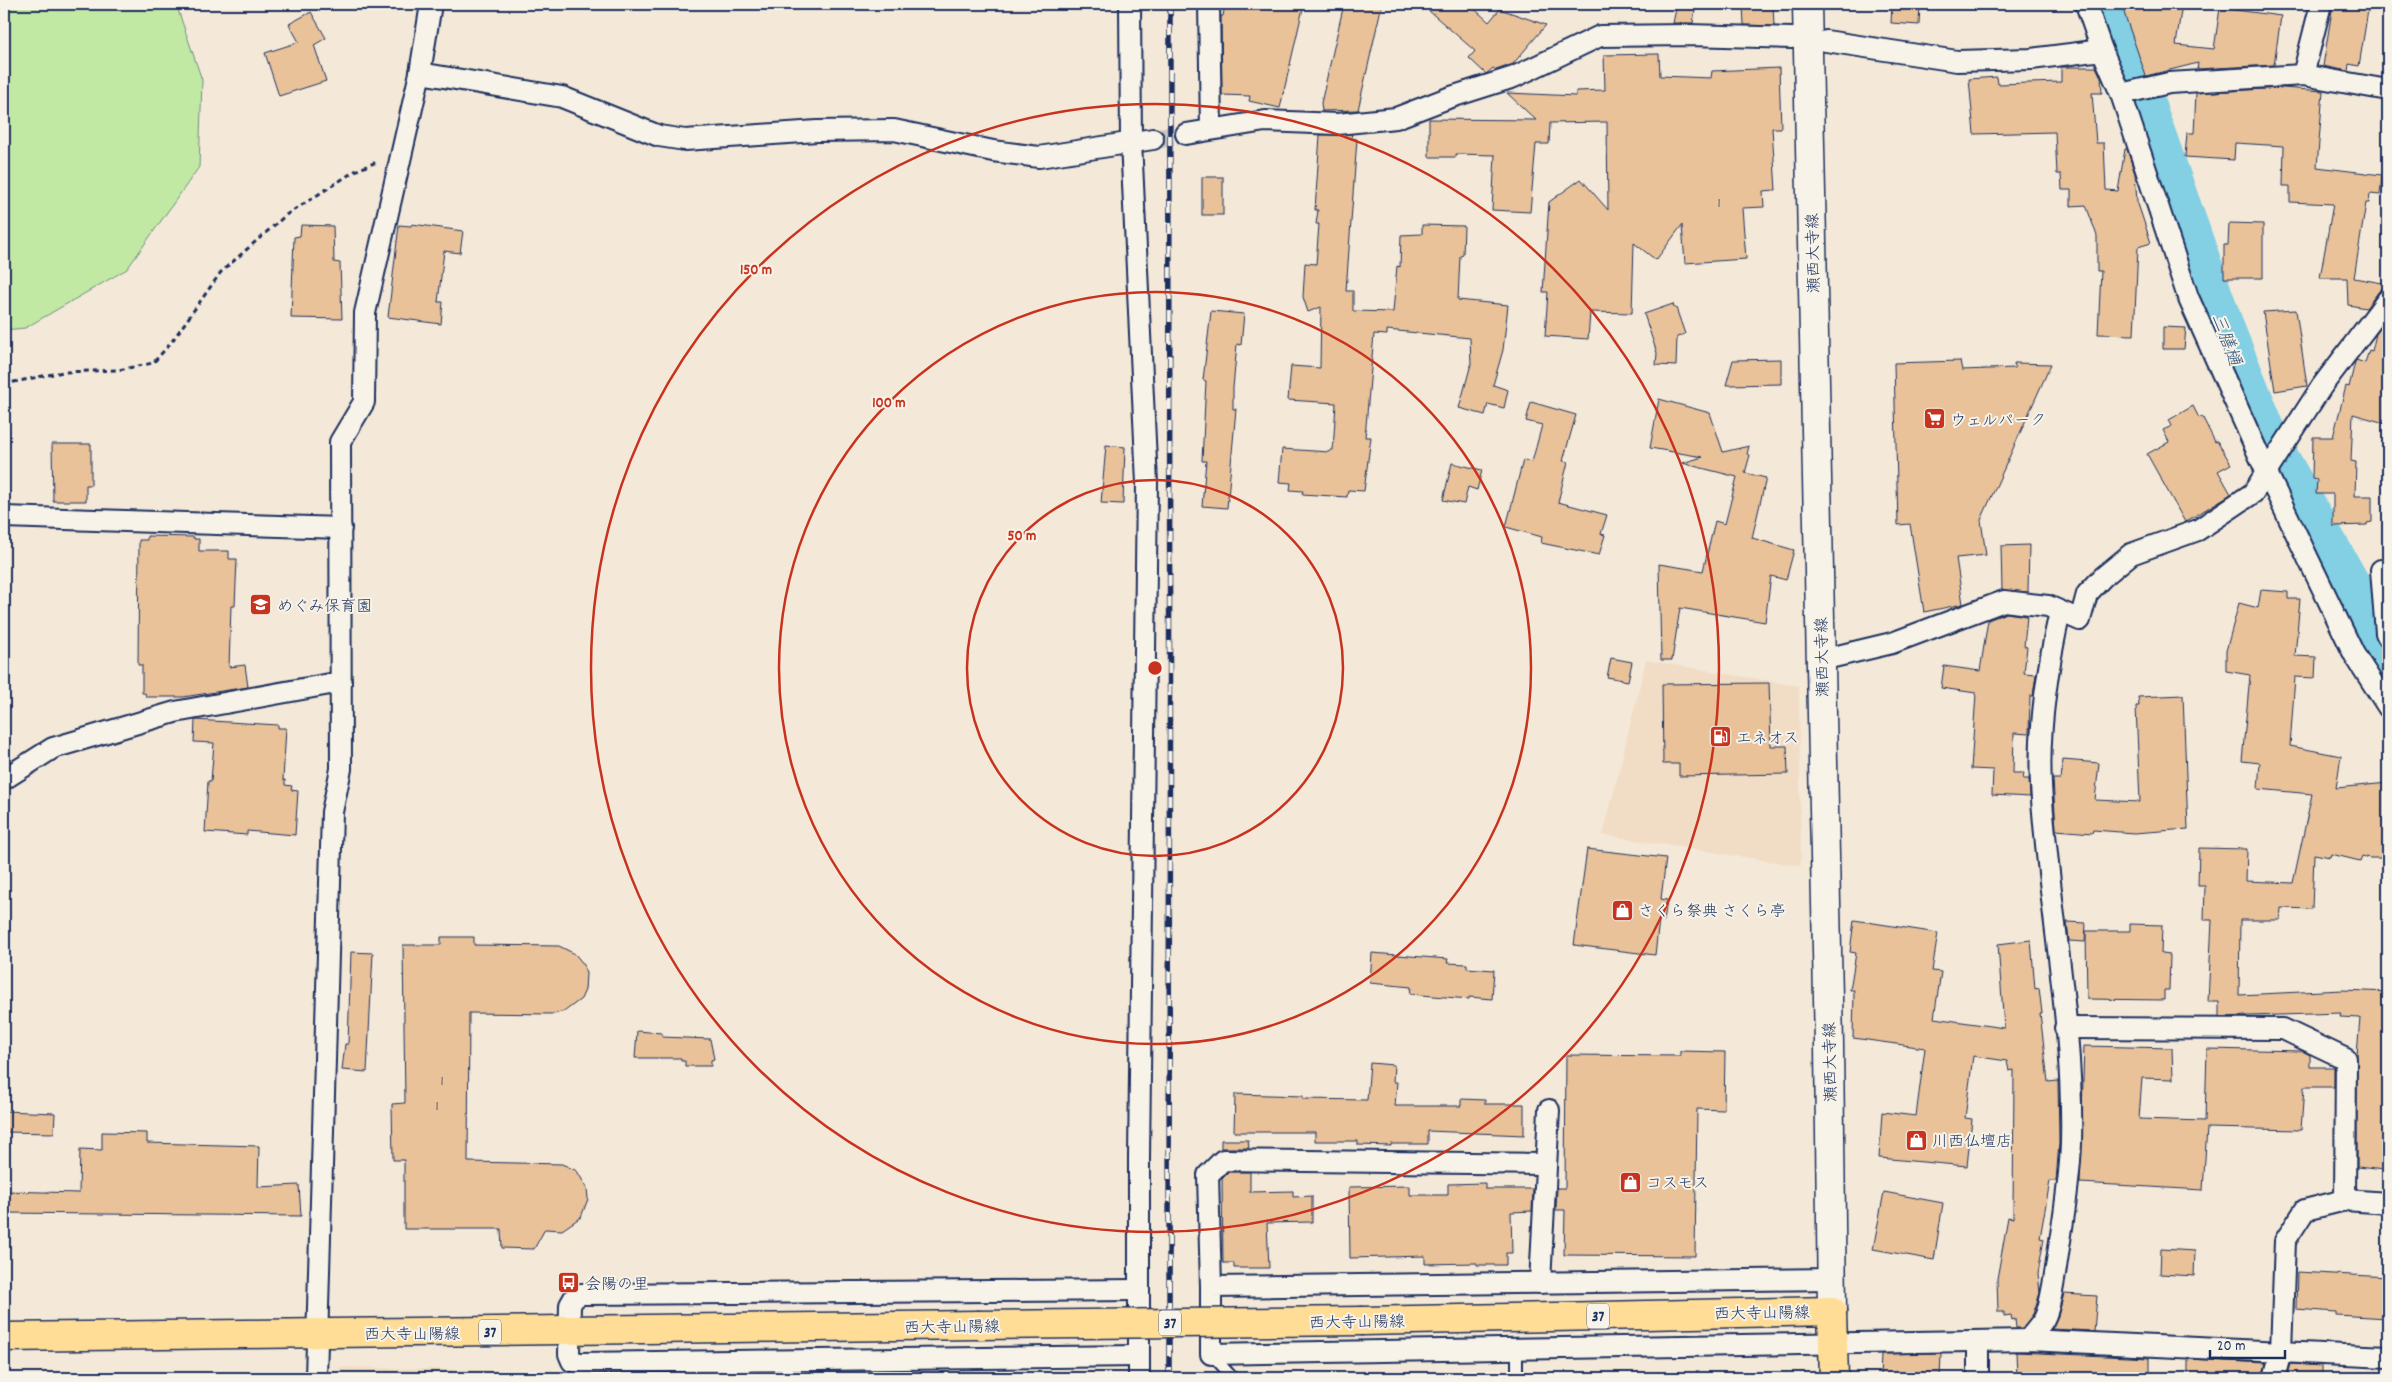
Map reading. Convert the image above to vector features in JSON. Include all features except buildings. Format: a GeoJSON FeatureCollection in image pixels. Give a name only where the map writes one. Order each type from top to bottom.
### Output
{"type":"FeatureCollection","features":[{"type":"Feature","properties":{"kind":"main road","name":"瀬西大寺線"},"geometry":{"type":"LineString","coordinates":[[1807,4],[1832,1311]]}},
{"type":"Feature","properties":{"kind":"main road","name":"西大寺山陽線"},"geometry":{"type":"LineString","coordinates":[[4,1337],[569,1332],[1363,1321],[1832,1311],[1834,1378]]}},
{"type":"Feature","properties":{"kind":"street"},"geometry":{"type":"LineString","coordinates":[[316,1378],[332,812],[341,769],[339,620],[340,442],[364,402],[365,314],[420,73],[431,4]]}},
{"type":"Feature","properties":{"kind":"street"},"geometry":{"type":"LineString","coordinates":[[1130,4],[1131,141],[1147,484],[1139,1129],[1139,1378]]}},
{"type":"Feature","properties":{"kind":"street"},"geometry":{"type":"LineString","coordinates":[[1209,4],[1211,129]]}},
{"type":"Feature","properties":{"kind":"street"},"geometry":{"type":"LineString","coordinates":[[2086,4],[2102,50],[2132,91],[2188,298],[2273,463],[2354,654],[2388,707]]}},
{"type":"Feature","properties":{"kind":"street"},"geometry":{"type":"LineString","coordinates":[[2303,75],[2321,4]]}},
{"type":"Feature","properties":{"kind":"street"},"geometry":{"type":"LineString","coordinates":[[1186,134],[1265,121],[1337,124],[1396,118],[1448,98],[1514,78],[1600,36],[1689,35],[1792,38]]}},
{"type":"Feature","properties":{"kind":"street"},"geometry":{"type":"LineString","coordinates":[[1826,41],[1958,61],[2031,59],[2102,50]]}},
{"type":"Feature","properties":{"kind":"street"},"geometry":{"type":"LineString","coordinates":[[420,73],[562,97],[659,136],[685,140],[817,131],[894,130],[993,151],[1039,157],[1153,139]]}},
{"type":"Feature","properties":{"kind":"street"},"geometry":{"type":"LineString","coordinates":[[2132,91],[2169,84],[2303,75],[2388,90]]}},
{"type":"Feature","properties":{"kind":"street"},"geometry":{"type":"LineString","coordinates":[[1821,660],[1892,643],[2004,601],[2048,606],[2080,620],[2087,594],[2103,577],[2131,554],[2198,530],[2253,493],[2322,386],[2388,299]]}},
{"type":"Feature","properties":{"kind":"street"},"geometry":{"type":"LineString","coordinates":[[4,517],[341,528]]}},
{"type":"Feature","properties":{"kind":"street"},"geometry":{"type":"LineString","coordinates":[[2388,571],[2382,570],[2386,633],[2388,637]]}},
{"type":"Feature","properties":{"kind":"street"},"geometry":{"type":"LineString","coordinates":[[2028,1340],[2045,1317],[2066,1202],[2071,1143],[2070,1083],[2055,916],[2046,858],[2041,782],[2043,726],[2060,612]]}},
{"type":"Feature","properties":{"kind":"street"},"geometry":{"type":"LineString","coordinates":[[4,779],[53,748],[176,712],[341,682]]}},
{"type":"Feature","properties":{"kind":"street"},"geometry":{"type":"LineString","coordinates":[[2065,1028],[2283,1029],[2346,1059],[2345,1200]]}},
{"type":"Feature","properties":{"kind":"street"},"geometry":{"type":"LineString","coordinates":[[1540,1283],[1549,1110]]}},
{"type":"Feature","properties":{"kind":"street"},"geometry":{"type":"LineString","coordinates":[[1546,1164],[1223,1160],[1208,1175],[1211,1354],[1833,1345],[2028,1340],[2388,1357]]}},
{"type":"Feature","properties":{"kind":"street"},"geometry":{"type":"LineString","coordinates":[[2274,1378],[2281,1352],[2285,1241],[2305,1210],[2345,1200],[2388,1203]]}},
{"type":"Feature","properties":{"kind":"street"},"geometry":{"type":"LineString","coordinates":[[1211,1288],[1832,1279]]}},
{"type":"Feature","properties":{"kind":"street"},"geometry":{"type":"LineString","coordinates":[[1139,1290],[582,1294],[574,1298],[570,1306],[569,1332],[569,1354],[572,1361],[580,1363],[1139,1356]]}},
{"type":"Feature","properties":{"kind":"street"},"geometry":{"type":"LineString","coordinates":[[1978,1342],[1978,1378]]}},
{"type":"Feature","properties":{"kind":"lane"},"geometry":{"type":"LineString","coordinates":[[1517,1350],[1517,1378]]}},
{"type":"Feature","properties":{"kind":"lane"},"geometry":{"type":"LineString","coordinates":[[1211,1354],[1233,1378]]}},
{"type":"Feature","properties":{"kind":"path"},"geometry":{"type":"LineString","coordinates":[[4,384],[63,372],[118,370],[153,363],[170,344],[221,272],[286,214],[355,171],[374,164],[374,172]]}},
{"type":"Feature","properties":{"kind":"shaded area"},"geometry":{"type":"Polygon","coordinates":[[[1646,660],[1799,686],[1801,866],[1603,835],[1646,660]]]}},
{"type":"Feature","properties":{"kind":"shaded area"},"geometry":{"type":"Polygon","coordinates":[[[339,1367],[727,1375],[727,1378],[339,1378],[339,1367]]]}},
{"type":"Feature","properties":{"kind":"green space"},"geometry":{"type":"Polygon","coordinates":[[[4,4],[176,4],[202,80],[199,167],[127,269],[25,328],[4,330],[4,4]]]}},
{"type":"Feature","properties":{"kind":"waterway","name":"三膳樋"},"geometry":{"type":"LineString","coordinates":[[2107,4],[2224,334],[2269,445],[2388,656]]}},
{"type":"Feature","properties":{"kind":"tunnel"},"geometry":{"type":"LineString","coordinates":[[1153,139],[1186,134]]}},
{"type":"Feature","properties":{"kind":"railway"},"geometry":{"type":"LineString","coordinates":[[1169,1378],[1170,4]]}},
{"type":"Feature","properties":{"kind":"place","name":"ウェルパーク"},"geometry":{"type":"Point","coordinates":[1934,419]}},
{"type":"Feature","properties":{"kind":"place","name":"めぐみ保育園"},"geometry":{"type":"Point","coordinates":[261,605]}},
{"type":"Feature","properties":{"kind":"place","name":"エネオス"},"geometry":{"type":"Point","coordinates":[1720,737]}},
{"type":"Feature","properties":{"kind":"place","name":"さくら祭典 さくら亭"},"geometry":{"type":"Point","coordinates":[1622,910]}},
{"type":"Feature","properties":{"kind":"place","name":"川西仏壇店"},"geometry":{"type":"Point","coordinates":[1916,1140]}},
{"type":"Feature","properties":{"kind":"place","name":"コスモス"},"geometry":{"type":"Point","coordinates":[1630,1182]}},
{"type":"Feature","properties":{"kind":"place","name":"会陽の里"},"geometry":{"type":"Point","coordinates":[569,1283]}}]}
